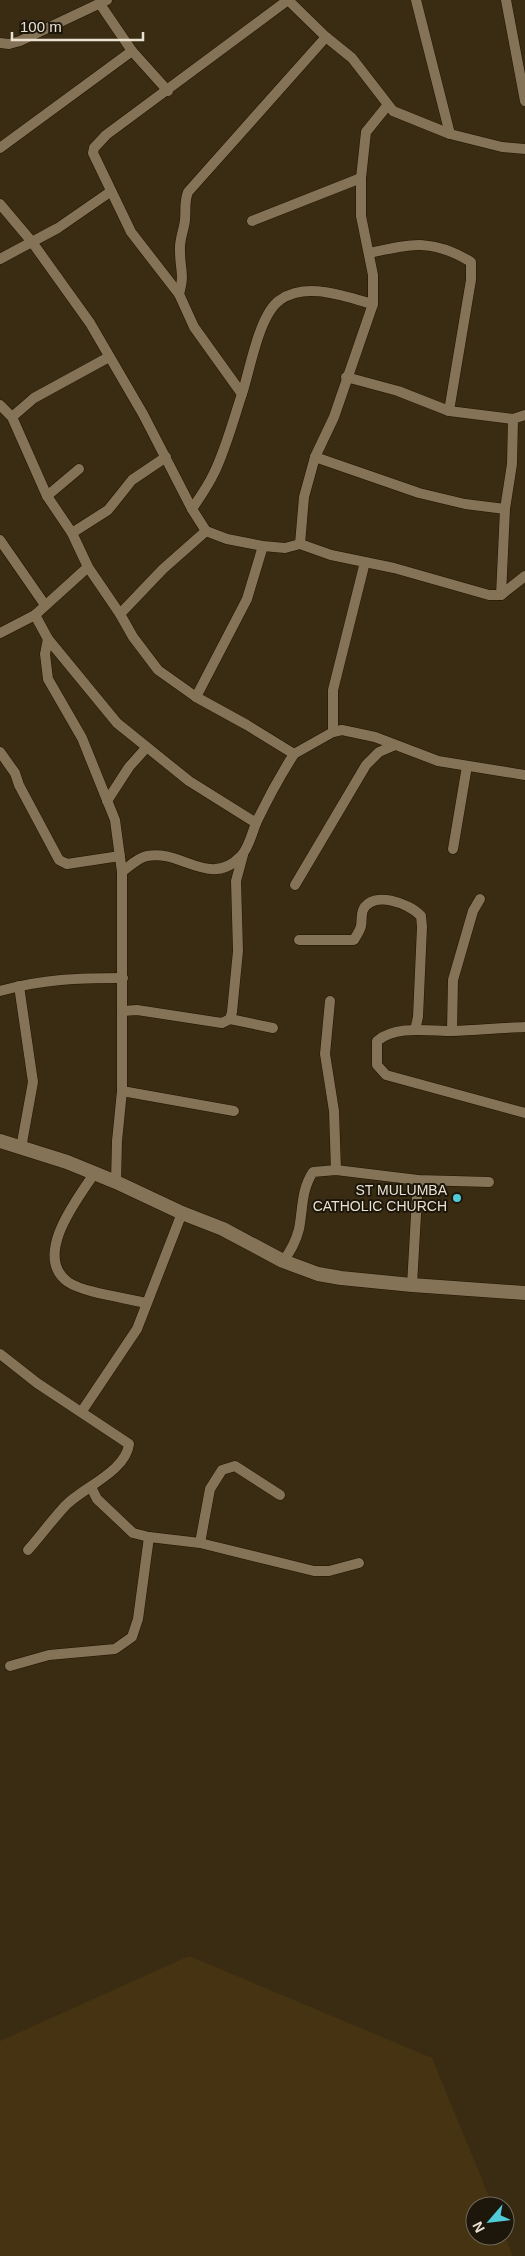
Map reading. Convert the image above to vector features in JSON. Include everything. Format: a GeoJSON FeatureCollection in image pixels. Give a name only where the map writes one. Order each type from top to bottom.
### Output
{"type":"FeatureCollection","features":[{"type":"Feature","properties":{"kind":"street"},"geometry":{"type":"LineString","coordinates":[[242,394],[194,327],[179,294],[132,232],[110,192],[94,159],[94,148],[106,135],[168,91],[288,0],[326,37],[352,58],[393,112],[450,134],[502,147],[525,149]]}},
{"type":"Feature","properties":{"kind":"street"},"geometry":{"type":"LineString","coordinates":[[416,0],[450,134]]}},
{"type":"Feature","properties":{"kind":"street"},"geometry":{"type":"LineString","coordinates":[[506,0],[525,101]]}},
{"type":"Feature","properties":{"kind":"street"},"geometry":{"type":"LineString","coordinates":[[0,44],[20,41],[103,2],[132,51],[168,91]]}},
{"type":"Feature","properties":{"kind":"street"},"geometry":{"type":"LineString","coordinates":[[179,294],[183,268],[180,252],[185,220],[185,199],[188,192],[326,37]]}},
{"type":"Feature","properties":{"kind":"street"},"geometry":{"type":"LineString","coordinates":[[0,148],[132,51]]}},
{"type":"Feature","properties":{"kind":"street"},"geometry":{"type":"LineString","coordinates":[[300,544],[304,497],[315,457],[334,417],[346,377],[373,304],[373,275],[362,216],[361,178],[366,132],[387,106]]}},
{"type":"Feature","properties":{"kind":"street"},"geometry":{"type":"LineString","coordinates":[[252,221],[361,178]]}},
{"type":"Feature","properties":{"kind":"street"},"geometry":{"type":"LineString","coordinates":[[0,259],[58,228],[110,192]]}},
{"type":"Feature","properties":{"kind":"street"},"geometry":{"type":"LineString","coordinates":[[0,204],[32,242],[90,323],[143,414],[192,509],[206,531],[227,539],[263,546],[285,548],[300,544],[331,555],[365,562],[489,595],[501,595],[524,579]]}},
{"type":"Feature","properties":{"kind":"street"},"geometry":{"type":"LineString","coordinates":[[369,253],[413,244],[452,250],[471,262],[471,280],[449,411]]}},
{"type":"Feature","properties":{"kind":"street"},"geometry":{"type":"LineString","coordinates":[[192,509],[215,472],[242,394],[261,329],[280,300],[297,293],[309,291],[331,293],[373,304]]}},
{"type":"Feature","properties":{"kind":"street"},"geometry":{"type":"LineString","coordinates":[[12,417],[34,398],[109,357]]}},
{"type":"Feature","properties":{"kind":"street"},"geometry":{"type":"LineString","coordinates":[[346,377],[398,391],[449,411],[513,419],[525,415]]}},
{"type":"Feature","properties":{"kind":"street"},"geometry":{"type":"LineString","coordinates":[[0,405],[12,417],[48,496],[72,533],[88,567],[120,614],[133,637],[158,670],[196,697],[247,724],[294,754]]}},
{"type":"Feature","properties":{"kind":"street"},"geometry":{"type":"LineString","coordinates":[[501,595],[505,509],[512,464],[513,419]]}},
{"type":"Feature","properties":{"kind":"street"},"geometry":{"type":"LineString","coordinates":[[72,533],[108,510],[132,480],[166,457]]}},
{"type":"Feature","properties":{"kind":"street"},"geometry":{"type":"LineString","coordinates":[[315,457],[419,493],[465,504],[505,509]]}},
{"type":"Feature","properties":{"kind":"street"},"geometry":{"type":"LineString","coordinates":[[48,496],[79,469]]}},
{"type":"Feature","properties":{"kind":"street"},"geometry":{"type":"LineString","coordinates":[[120,614],[163,568],[206,531]]}},
{"type":"Feature","properties":{"kind":"street"},"geometry":{"type":"LineString","coordinates":[[0,540],[45,605]]}},
{"type":"Feature","properties":{"kind":"street"},"geometry":{"type":"LineString","coordinates":[[196,697],[247,599],[263,546]]}},
{"type":"Feature","properties":{"kind":"street"},"geometry":{"type":"LineString","coordinates":[[333,732],[333,690],[365,562]]}},
{"type":"Feature","properties":{"kind":"street"},"geometry":{"type":"LineString","coordinates":[[0,633],[35,615],[88,567]]}},
{"type":"Feature","properties":{"kind":"street"},"geometry":{"type":"LineString","coordinates":[[35,615],[48,639],[117,724],[189,781],[256,823]]}},
{"type":"Feature","properties":{"kind":"street"},"geometry":{"type":"LineString","coordinates":[[48,639],[45,654],[48,679],[82,738],[114,820],[120,856],[122,872],[123,1011],[122,1091],[116,1182]]}},
{"type":"Feature","properties":{"kind":"street"},"geometry":{"type":"LineString","coordinates":[[230,1019],[238,950],[236,881],[243,855],[256,823],[275,785],[294,754],[333,732],[342,730],[375,737],[393,746],[438,761],[525,776]]}},
{"type":"Feature","properties":{"kind":"street"},"geometry":{"type":"LineString","coordinates":[[295,885],[366,765],[379,752],[393,746]]}},
{"type":"Feature","properties":{"kind":"street"},"geometry":{"type":"LineString","coordinates":[[107,801],[129,767],[146,748]]}},
{"type":"Feature","properties":{"kind":"street"},"geometry":{"type":"LineString","coordinates":[[0,752],[15,773],[19,785],[59,860],[67,864],[120,856]]}},
{"type":"Feature","properties":{"kind":"street"},"geometry":{"type":"LineString","coordinates":[[453,849],[467,766]]}},
{"type":"Feature","properties":{"kind":"street"},"geometry":{"type":"LineString","coordinates":[[122,872],[136,860],[148,855],[165,857],[204,869],[227,868],[243,855]]}},
{"type":"Feature","properties":{"kind":"street"},"geometry":{"type":"LineString","coordinates":[[227,868],[236,881]]}},
{"type":"Feature","properties":{"kind":"street"},"geometry":{"type":"LineString","coordinates":[[299,940],[354,940],[361,928],[362,912],[368,903],[377,899],[414,908],[422,916],[418,1017],[415,1030]]}},
{"type":"Feature","properties":{"kind":"street"},"geometry":{"type":"LineString","coordinates":[[452,1031],[453,980],[473,911],[480,899]]}},
{"type":"Feature","properties":{"kind":"street"},"geometry":{"type":"LineString","coordinates":[[0,991],[69,978],[123,978]]}},
{"type":"Feature","properties":{"kind":"street"},"geometry":{"type":"LineString","coordinates":[[19,986],[34,1082],[21,1148]]}},
{"type":"Feature","properties":{"kind":"street"},"geometry":{"type":"LineString","coordinates":[[330,1001],[326,1054],[334,1111],[336,1170]]}},
{"type":"Feature","properties":{"kind":"street"},"geometry":{"type":"LineString","coordinates":[[123,1011],[137,1010],[222,1022],[230,1019],[273,1028]]}},
{"type":"Feature","properties":{"kind":"street"},"geometry":{"type":"LineString","coordinates":[[525,1027],[452,1031],[415,1030],[384,1036],[377,1042],[378,1065],[386,1075],[525,1113]]}},
{"type":"Feature","properties":{"kind":"street"},"geometry":{"type":"LineString","coordinates":[[122,1091],[234,1112]]}},
{"type":"Feature","properties":{"kind":"street"},"geometry":{"type":"LineString","coordinates":[[1,1144],[21,1148],[116,1182],[182,1213],[223,1229],[283,1261],[318,1274],[412,1285],[525,1294]]}},
{"type":"Feature","properties":{"kind":"street"},"geometry":{"type":"LineString","coordinates":[[283,1261],[292,1248],[299,1231],[305,1184],[313,1172],[336,1170],[418,1180],[489,1182]]}},
{"type":"Feature","properties":{"kind":"street"},"geometry":{"type":"LineString","coordinates":[[94,1174],[66,1216],[53,1252],[58,1268],[68,1282],[92,1291],[146,1303]]}},
{"type":"Feature","properties":{"kind":"street"},"geometry":{"type":"LineString","coordinates":[[412,1285],[418,1180]]}},
{"type":"Feature","properties":{"kind":"street"},"geometry":{"type":"LineString","coordinates":[[82,1411],[137,1329],[182,1213]]}},
{"type":"Feature","properties":{"kind":"street"},"geometry":{"type":"LineString","coordinates":[[0,1354],[37,1383],[82,1411],[129,1444],[128,1454],[124,1459],[68,1504],[28,1550]]}},
{"type":"Feature","properties":{"kind":"street"},"geometry":{"type":"LineString","coordinates":[[200,1542],[210,1489],[222,1470],[236,1466],[280,1495]]}},
{"type":"Feature","properties":{"kind":"street"},"geometry":{"type":"LineString","coordinates":[[91,1487],[97,1499],[133,1533],[149,1537],[200,1542],[314,1571],[328,1571],[359,1563]]}},
{"type":"Feature","properties":{"kind":"street"},"geometry":{"type":"LineString","coordinates":[[10,1666],[49,1655],[115,1649],[132,1637],[138,1619],[149,1537]]}},
{"type":"Feature","properties":{"kind":"shaded area"},"geometry":{"type":"Polygon","coordinates":[[[189,1956],[432,2058],[489,2196],[465,2196],[465,2246],[509,2246],[513,2256],[0,2256],[0,2041],[189,1956]]]}},
{"type":"Feature","properties":{"kind":"place","name":"ST MULUMBA CATHOLIC CHURCH"},"geometry":{"type":"Point","coordinates":[457,1198]}}]}
